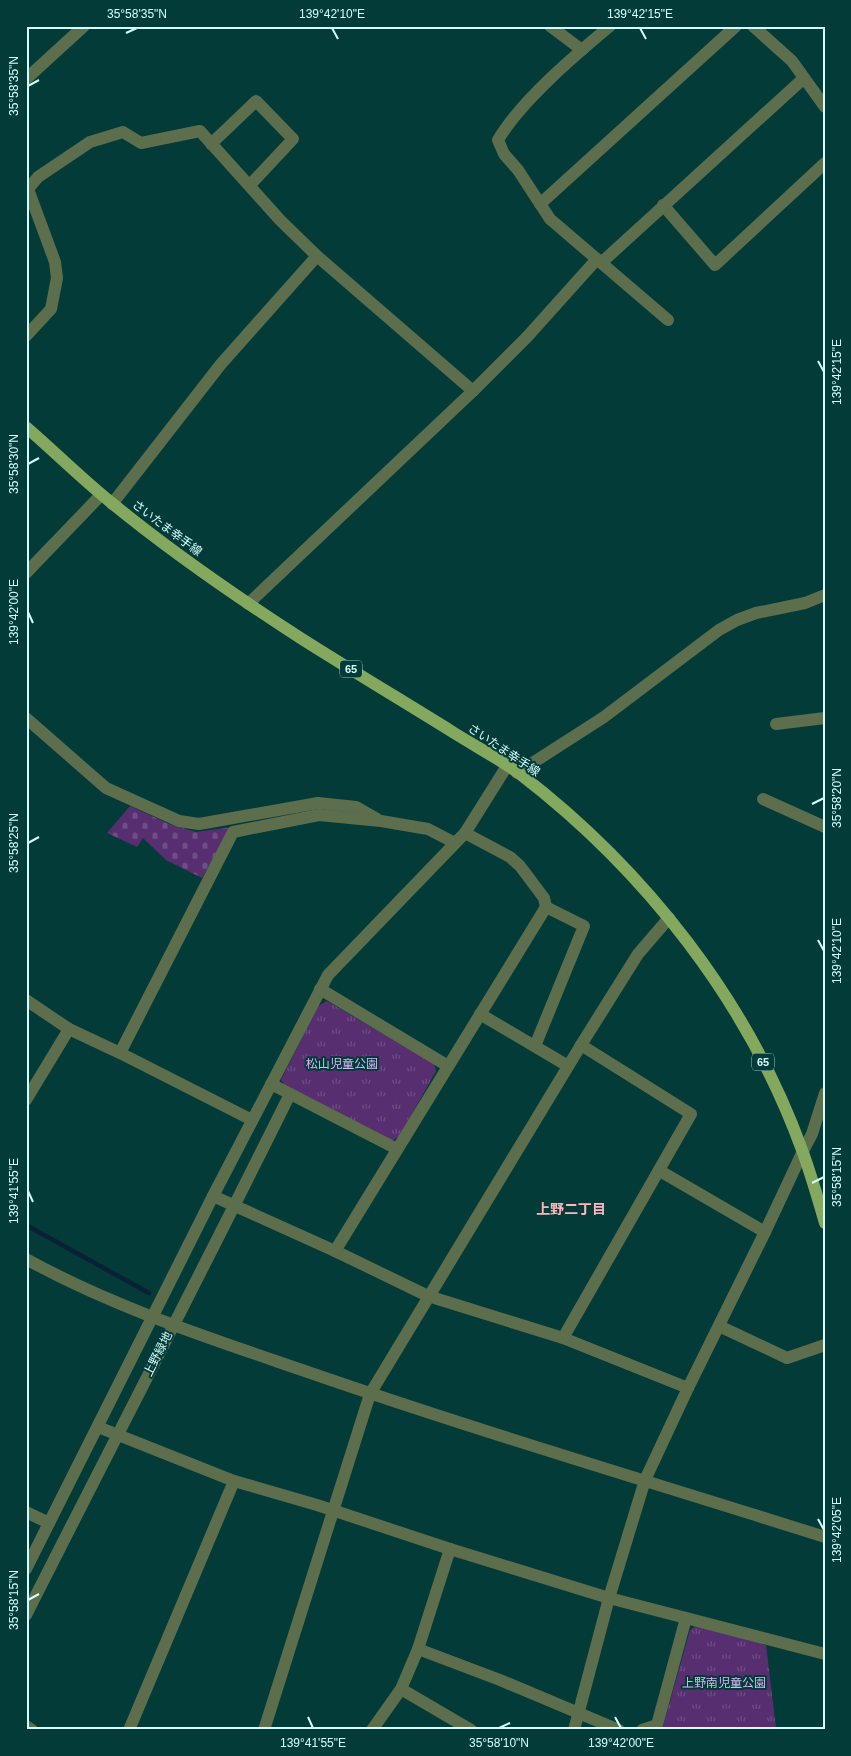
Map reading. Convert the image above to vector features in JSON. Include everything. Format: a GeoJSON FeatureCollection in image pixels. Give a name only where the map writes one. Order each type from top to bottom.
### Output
{"type":"FeatureCollection","features":[{"type":"Feature","properties":{"kind":"main road","name":"さいたま幸手線"},"geometry":{"type":"LineString","coordinates":[[26,426],[101,495],[202,572],[248,604],[512,769],[598,841],[669,918],[734,1009],[769,1075],[803,1151],[822,1203],[825,1223]]}},
{"type":"Feature","properties":{"kind":"street"},"geometry":{"type":"LineString","coordinates":[[26,79],[84,26]]}},
{"type":"Feature","properties":{"kind":"street"},"geometry":{"type":"LineString","coordinates":[[550,26],[582,50]]}},
{"type":"Feature","properties":{"kind":"street"},"geometry":{"type":"LineString","coordinates":[[610,26],[535,95],[506,127],[498,140],[504,154],[518,170],[550,220],[668,320]]}},
{"type":"Feature","properties":{"kind":"street"},"geometry":{"type":"LineString","coordinates":[[540,204],[736,26]]}},
{"type":"Feature","properties":{"kind":"street"},"geometry":{"type":"LineString","coordinates":[[753,26],[792,61],[825,107]]}},
{"type":"Feature","properties":{"kind":"street"},"geometry":{"type":"LineString","coordinates":[[248,604],[473,391],[599,261],[804,78]]}},
{"type":"Feature","properties":{"kind":"street"},"geometry":{"type":"LineString","coordinates":[[212,144],[256,101],[293,139],[250,185]]}},
{"type":"Feature","properties":{"kind":"street"},"geometry":{"type":"LineString","coordinates":[[26,336],[51,309],[57,278],[55,262],[27,188],[38,177],[90,142],[123,132],[141,143],[200,131],[280,220],[317,256],[473,391]]}},
{"type":"Feature","properties":{"kind":"street"},"geometry":{"type":"LineString","coordinates":[[663,205],[716,265],[825,164]]}},
{"type":"Feature","properties":{"kind":"street"},"geometry":{"type":"LineString","coordinates":[[112,504],[221,364],[317,256]]}},
{"type":"Feature","properties":{"kind":"street"},"geometry":{"type":"LineString","coordinates":[[26,573],[101,495]]}},
{"type":"Feature","properties":{"kind":"street"},"geometry":{"type":"LineString","coordinates":[[26,1568],[213,1196],[328,975],[465,832],[512,769],[604,718],[719,630],[737,620],[756,613],[805,603],[825,595]]}},
{"type":"Feature","properties":{"kind":"street"},"geometry":{"type":"LineString","coordinates":[[26,718],[106,788],[179,821],[199,824],[318,804],[356,807],[381,821]]}},
{"type":"Feature","properties":{"kind":"street"},"geometry":{"type":"LineString","coordinates":[[776,724],[825,718]]}},
{"type":"Feature","properties":{"kind":"street"},"geometry":{"type":"LineString","coordinates":[[763,799],[825,827]]}},
{"type":"Feature","properties":{"kind":"street"},"geometry":{"type":"LineString","coordinates":[[120,1053],[234,832],[318,815],[381,821],[428,830],[455,843]]}},
{"type":"Feature","properties":{"kind":"street"},"geometry":{"type":"LineString","coordinates":[[335,1251],[546,907],[544,898],[520,866],[510,857],[465,832]]}},
{"type":"Feature","properties":{"kind":"street"},"geometry":{"type":"LineString","coordinates":[[535,1046],[584,926],[546,907]]}},
{"type":"Feature","properties":{"kind":"street"},"geometry":{"type":"LineString","coordinates":[[264,1730],[370,1394],[580,1046],[638,954],[669,918]]}},
{"type":"Feature","properties":{"kind":"street"},"geometry":{"type":"LineString","coordinates":[[320,989],[448,1066]]}},
{"type":"Feature","properties":{"kind":"street"},"geometry":{"type":"LineString","coordinates":[[26,1000],[69,1029],[252,1120]]}},
{"type":"Feature","properties":{"kind":"street"},"geometry":{"type":"LineString","coordinates":[[480,1014],[568,1066]]}},
{"type":"Feature","properties":{"kind":"street"},"geometry":{"type":"LineString","coordinates":[[26,1100],[69,1029]]}},
{"type":"Feature","properties":{"kind":"street"},"geometry":{"type":"LineString","coordinates":[[563,1338],[691,1114],[580,1046]]}},
{"type":"Feature","properties":{"kind":"street"},"geometry":{"type":"LineString","coordinates":[[271,1084],[397,1149]]}},
{"type":"Feature","properties":{"kind":"street"},"geometry":{"type":"LineString","coordinates":[[574,1730],[609,1598],[645,1480],[812,1134],[825,1093]]}},
{"type":"Feature","properties":{"kind":"street","name":"上野緑地"},"geometry":{"type":"LineString","coordinates":[[26,1615],[235,1206],[290,1094]]}},
{"type":"Feature","properties":{"kind":"street"},"geometry":{"type":"LineString","coordinates":[[660,1171],[765,1232]]}},
{"type":"Feature","properties":{"kind":"street"},"geometry":{"type":"LineString","coordinates":[[213,1196],[335,1251],[428,1296],[563,1338],[688,1388]]}},
{"type":"Feature","properties":{"kind":"street"},"geometry":{"type":"LineString","coordinates":[[26,1259],[152,1317],[370,1394],[825,1537]]}},
{"type":"Feature","properties":{"kind":"street"},"geometry":{"type":"LineString","coordinates":[[719,1326],[787,1358],[825,1346]]}},
{"type":"Feature","properties":{"kind":"street"},"geometry":{"type":"LineString","coordinates":[[98,1427],[234,1481],[450,1549],[609,1598],[825,1654]]}},
{"type":"Feature","properties":{"kind":"street"},"geometry":{"type":"LineString","coordinates":[[129,1730],[234,1481]]}},
{"type":"Feature","properties":{"kind":"street"},"geometry":{"type":"LineString","coordinates":[[26,1512],[50,1523]]}},
{"type":"Feature","properties":{"kind":"street"},"geometry":{"type":"LineString","coordinates":[[372,1730],[401,1689],[418,1649],[450,1549]]}},
{"type":"Feature","properties":{"kind":"street"},"geometry":{"type":"LineString","coordinates":[[642,1730],[657,1725],[686,1618]]}},
{"type":"Feature","properties":{"kind":"street"},"geometry":{"type":"LineString","coordinates":[[418,1649],[619,1730]]}},
{"type":"Feature","properties":{"kind":"street"},"geometry":{"type":"LineString","coordinates":[[401,1689],[471,1730]]}},
{"type":"Feature","properties":{"kind":"street"},"geometry":{"type":"LineString","coordinates":[[26,1726],[32,1730]]}},
{"type":"Feature","properties":{"kind":"green space"},"geometry":{"type":"Polygon","coordinates":[[[130,806],[169,824],[196,832],[232,827],[202,878],[166,860],[143,838],[137,847],[107,833],[130,806]]]}},
{"type":"Feature","properties":{"kind":"green space","name":"松山児童公園"},"geometry":{"type":"Polygon","coordinates":[[[327,1001],[434,1064],[436,1071],[399,1137],[391,1141],[286,1087],[281,1080],[318,1006],[327,1001]]]}},
{"type":"Feature","properties":{"kind":"green space","name":"上野南児童公園"},"geometry":{"type":"Polygon","coordinates":[[[696,1626],[766,1645],[776,1728],[772,1730],[662,1730],[690,1630],[696,1626]]]}},
{"type":"Feature","properties":{"kind":"waterway"},"geometry":{"type":"LineString","coordinates":[[26,1225],[149,1293]]}},
{"type":"Feature","properties":{"kind":"district","name":"上野二丁目"},"geometry":{"type":"Point","coordinates":[571,1209]}}]}
